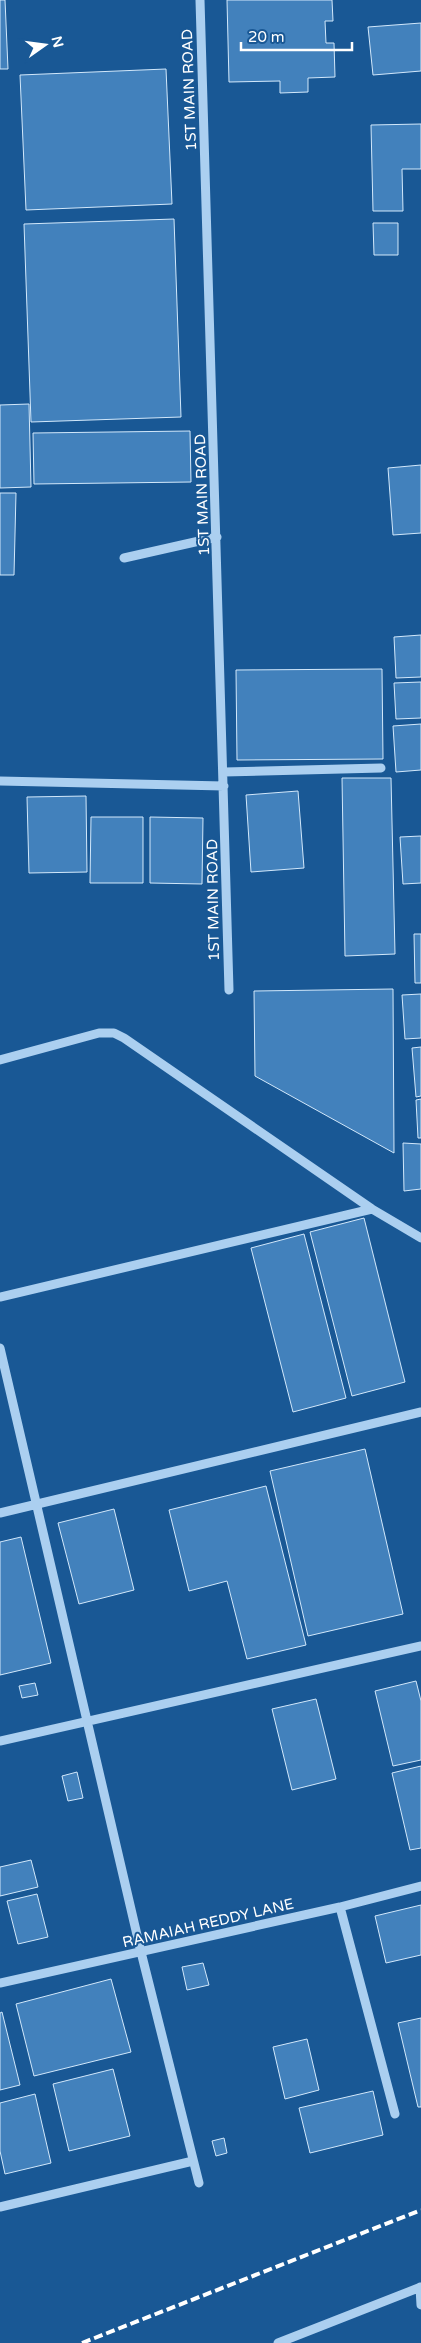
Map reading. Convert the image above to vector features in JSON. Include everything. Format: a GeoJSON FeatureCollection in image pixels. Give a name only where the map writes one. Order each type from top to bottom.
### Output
{"type":"FeatureCollection","features":[{"type":"Feature","properties":{"kind":"street","name":"1ST MAIN ROAD"},"geometry":{"type":"LineString","coordinates":[[200,0],[229,990]]}},
{"type":"Feature","properties":{"kind":"street"},"geometry":{"type":"LineString","coordinates":[[124,558],[217,537]]}},
{"type":"Feature","properties":{"kind":"street"},"geometry":{"type":"LineString","coordinates":[[224,772],[381,768]]}},
{"type":"Feature","properties":{"kind":"street"},"geometry":{"type":"LineString","coordinates":[[0,781],[224,786]]}},
{"type":"Feature","properties":{"kind":"street"},"geometry":{"type":"LineString","coordinates":[[0,1060],[99,1033],[114,1033],[124,1038],[372,1209],[421,1238]]}},
{"type":"Feature","properties":{"kind":"street"},"geometry":{"type":"LineString","coordinates":[[0,1297],[372,1209]]}},
{"type":"Feature","properties":{"kind":"street"},"geometry":{"type":"LineString","coordinates":[[0,1348],[141,1952],[199,2182]]}},
{"type":"Feature","properties":{"kind":"street"},"geometry":{"type":"LineString","coordinates":[[0,1513],[421,1412]]}},
{"type":"Feature","properties":{"kind":"street"},"geometry":{"type":"LineString","coordinates":[[0,1740],[421,1646]]}},
{"type":"Feature","properties":{"kind":"street","name":"RAMAIAH REDDY LANE"},"geometry":{"type":"LineString","coordinates":[[0,1983],[340,1907],[421,1886]]}},
{"type":"Feature","properties":{"kind":"street"},"geometry":{"type":"LineString","coordinates":[[340,1907],[395,2114]]}},
{"type":"Feature","properties":{"kind":"street"},"geometry":{"type":"LineString","coordinates":[[0,2207],[194,2162]]}},
{"type":"Feature","properties":{"kind":"street"},"geometry":{"type":"LineString","coordinates":[[278,2343],[420,2287],[421,2305]]}},
{"type":"Feature","properties":{"kind":"building"},"geometry":{"type":"Polygon","coordinates":[[[0,0],[5,0],[8,69],[0,69],[0,0]]]}},
{"type":"Feature","properties":{"kind":"building"},"geometry":{"type":"Polygon","coordinates":[[[227,0],[332,0],[333,21],[325,21],[326,43],[334,43],[335,77],[308,78],[308,92],[280,93],[280,81],[229,82],[227,0]]]}},
{"type":"Feature","properties":{"kind":"building"},"geometry":{"type":"Polygon","coordinates":[[[421,23],[421,71],[373,75],[368,27],[421,23]]]}},
{"type":"Feature","properties":{"kind":"building"},"geometry":{"type":"Polygon","coordinates":[[[166,69],[172,204],[26,210],[20,75],[166,69]]]}},
{"type":"Feature","properties":{"kind":"building"},"geometry":{"type":"Polygon","coordinates":[[[421,124],[421,169],[402,169],[403,211],[373,211],[371,125],[421,124]]]}},
{"type":"Feature","properties":{"kind":"building"},"geometry":{"type":"Polygon","coordinates":[[[174,219],[181,417],[31,422],[24,224],[174,219]]]}},
{"type":"Feature","properties":{"kind":"building"},"geometry":{"type":"Polygon","coordinates":[[[373,223],[398,223],[398,255],[374,255],[373,223]]]}},
{"type":"Feature","properties":{"kind":"building"},"geometry":{"type":"Polygon","coordinates":[[[29,404],[31,487],[0,488],[0,405],[29,404]]]}},
{"type":"Feature","properties":{"kind":"building"},"geometry":{"type":"Polygon","coordinates":[[[190,431],[191,482],[34,484],[33,433],[190,431]]]}},
{"type":"Feature","properties":{"kind":"building"},"geometry":{"type":"Polygon","coordinates":[[[421,465],[421,533],[393,535],[388,468],[421,465]]]}},
{"type":"Feature","properties":{"kind":"building"},"geometry":{"type":"Polygon","coordinates":[[[0,493],[16,493],[14,575],[0,575],[0,493]]]}},
{"type":"Feature","properties":{"kind":"building"},"geometry":{"type":"Polygon","coordinates":[[[421,635],[421,677],[396,678],[394,637],[421,635]]]}},
{"type":"Feature","properties":{"kind":"building"},"geometry":{"type":"Polygon","coordinates":[[[382,669],[383,759],[237,760],[236,670],[382,669]]]}},
{"type":"Feature","properties":{"kind":"building"},"geometry":{"type":"Polygon","coordinates":[[[421,682],[421,718],[396,719],[394,683],[421,682]]]}},
{"type":"Feature","properties":{"kind":"building"},"geometry":{"type":"Polygon","coordinates":[[[421,724],[421,770],[396,772],[393,726],[421,724]]]}},
{"type":"Feature","properties":{"kind":"building"},"geometry":{"type":"Polygon","coordinates":[[[342,778],[391,778],[395,954],[345,956],[342,778]]]}},
{"type":"Feature","properties":{"kind":"building"},"geometry":{"type":"Polygon","coordinates":[[[298,791],[304,868],[251,872],[246,795],[298,791]]]}},
{"type":"Feature","properties":{"kind":"building"},"geometry":{"type":"Polygon","coordinates":[[[86,796],[87,872],[29,873],[27,797],[86,796]]]}},
{"type":"Feature","properties":{"kind":"building"},"geometry":{"type":"Polygon","coordinates":[[[91,817],[143,817],[143,883],[90,883],[91,817]]]}},
{"type":"Feature","properties":{"kind":"building"},"geometry":{"type":"Polygon","coordinates":[[[150,817],[203,818],[202,884],[150,883],[150,817]]]}},
{"type":"Feature","properties":{"kind":"building"},"geometry":{"type":"Polygon","coordinates":[[[421,836],[421,883],[403,884],[400,837],[421,836]]]}},
{"type":"Feature","properties":{"kind":"building"},"geometry":{"type":"Polygon","coordinates":[[[414,934],[421,934],[421,983],[415,983],[414,934]]]}},
{"type":"Feature","properties":{"kind":"building"},"geometry":{"type":"Polygon","coordinates":[[[393,989],[394,1153],[255,1076],[254,991],[393,989]]]}},
{"type":"Feature","properties":{"kind":"building"},"geometry":{"type":"Polygon","coordinates":[[[421,994],[421,1038],[405,1039],[402,995],[421,994]]]}},
{"type":"Feature","properties":{"kind":"building"},"geometry":{"type":"Polygon","coordinates":[[[421,1047],[421,1096],[416,1097],[412,1048],[421,1047]]]}},
{"type":"Feature","properties":{"kind":"building"},"geometry":{"type":"Polygon","coordinates":[[[421,1099],[421,1138],[418,1138],[416,1100],[421,1099]]]}},
{"type":"Feature","properties":{"kind":"building"},"geometry":{"type":"Polygon","coordinates":[[[403,1143],[421,1144],[421,1189],[404,1191],[403,1143]]]}},
{"type":"Feature","properties":{"kind":"building"},"geometry":{"type":"Polygon","coordinates":[[[364,1218],[405,1382],[352,1396],[310,1232],[364,1218]]]}},
{"type":"Feature","properties":{"kind":"building"},"geometry":{"type":"Polygon","coordinates":[[[304,1234],[346,1398],[293,1412],[251,1248],[304,1234]]]}},
{"type":"Feature","properties":{"kind":"building"},"geometry":{"type":"Polygon","coordinates":[[[365,1449],[403,1614],[308,1636],[270,1471],[365,1449]]]}},
{"type":"Feature","properties":{"kind":"building"},"geometry":{"type":"Polygon","coordinates":[[[266,1486],[306,1645],[247,1659],[227,1581],[189,1591],[169,1510],[266,1486]]]}},
{"type":"Feature","properties":{"kind":"building"},"geometry":{"type":"Polygon","coordinates":[[[114,1509],[134,1590],[79,1604],[58,1523],[114,1509]]]}},
{"type":"Feature","properties":{"kind":"building"},"geometry":{"type":"Polygon","coordinates":[[[21,1537],[51,1663],[0,1675],[0,1542],[21,1537]]]}},
{"type":"Feature","properties":{"kind":"building"},"geometry":{"type":"Polygon","coordinates":[[[416,1681],[421,1701],[421,1760],[393,1766],[375,1691],[416,1681]]]}},
{"type":"Feature","properties":{"kind":"building"},"geometry":{"type":"Polygon","coordinates":[[[35,1683],[38,1695],[22,1698],[19,1686],[35,1683]]]}},
{"type":"Feature","properties":{"kind":"building"},"geometry":{"type":"Polygon","coordinates":[[[316,1699],[336,1779],[292,1790],[272,1709],[316,1699]]]}},
{"type":"Feature","properties":{"kind":"building"},"geometry":{"type":"Polygon","coordinates":[[[421,1766],[421,1848],[410,1850],[392,1773],[421,1766]]]}},
{"type":"Feature","properties":{"kind":"building"},"geometry":{"type":"Polygon","coordinates":[[[77,1772],[83,1798],[68,1801],[62,1776],[77,1772]]]}},
{"type":"Feature","properties":{"kind":"building"},"geometry":{"type":"Polygon","coordinates":[[[31,1860],[38,1887],[0,1896],[0,1867],[31,1860]]]}},
{"type":"Feature","properties":{"kind":"building"},"geometry":{"type":"Polygon","coordinates":[[[37,1894],[48,1937],[18,1944],[7,1901],[37,1894]]]}},
{"type":"Feature","properties":{"kind":"building"},"geometry":{"type":"Polygon","coordinates":[[[421,1905],[421,1955],[386,1963],[375,1916],[421,1905]]]}},
{"type":"Feature","properties":{"kind":"building"},"geometry":{"type":"Polygon","coordinates":[[[203,1963],[209,1985],[187,1990],[182,1967],[203,1963]]]}},
{"type":"Feature","properties":{"kind":"building"},"geometry":{"type":"Polygon","coordinates":[[[111,1979],[131,2052],[34,2076],[16,2004],[111,1979]]]}},
{"type":"Feature","properties":{"kind":"building"},"geometry":{"type":"Polygon","coordinates":[[[2,2012],[20,2085],[0,2090],[0,2013],[2,2012]]]}},
{"type":"Feature","properties":{"kind":"building"},"geometry":{"type":"Polygon","coordinates":[[[421,2018],[421,2107],[418,2107],[398,2023],[421,2018]]]}},
{"type":"Feature","properties":{"kind":"building"},"geometry":{"type":"Polygon","coordinates":[[[307,2039],[319,2090],[285,2099],[273,2047],[307,2039]]]}},
{"type":"Feature","properties":{"kind":"building"},"geometry":{"type":"Polygon","coordinates":[[[113,2069],[130,2136],[69,2151],[53,2084],[113,2069]]]}},
{"type":"Feature","properties":{"kind":"building"},"geometry":{"type":"Polygon","coordinates":[[[373,2091],[383,2135],[310,2153],[299,2108],[373,2091]]]}},
{"type":"Feature","properties":{"kind":"building"},"geometry":{"type":"Polygon","coordinates":[[[35,2094],[51,2163],[5,2174],[0,2151],[0,2103],[35,2094]]]}},
{"type":"Feature","properties":{"kind":"building"},"geometry":{"type":"Polygon","coordinates":[[[224,2138],[227,2153],[216,2156],[212,2141],[224,2138]]]}},
{"type":"Feature","properties":{"kind":"railway"},"geometry":{"type":"LineString","coordinates":[[82,2343],[421,2210]]}}]}
